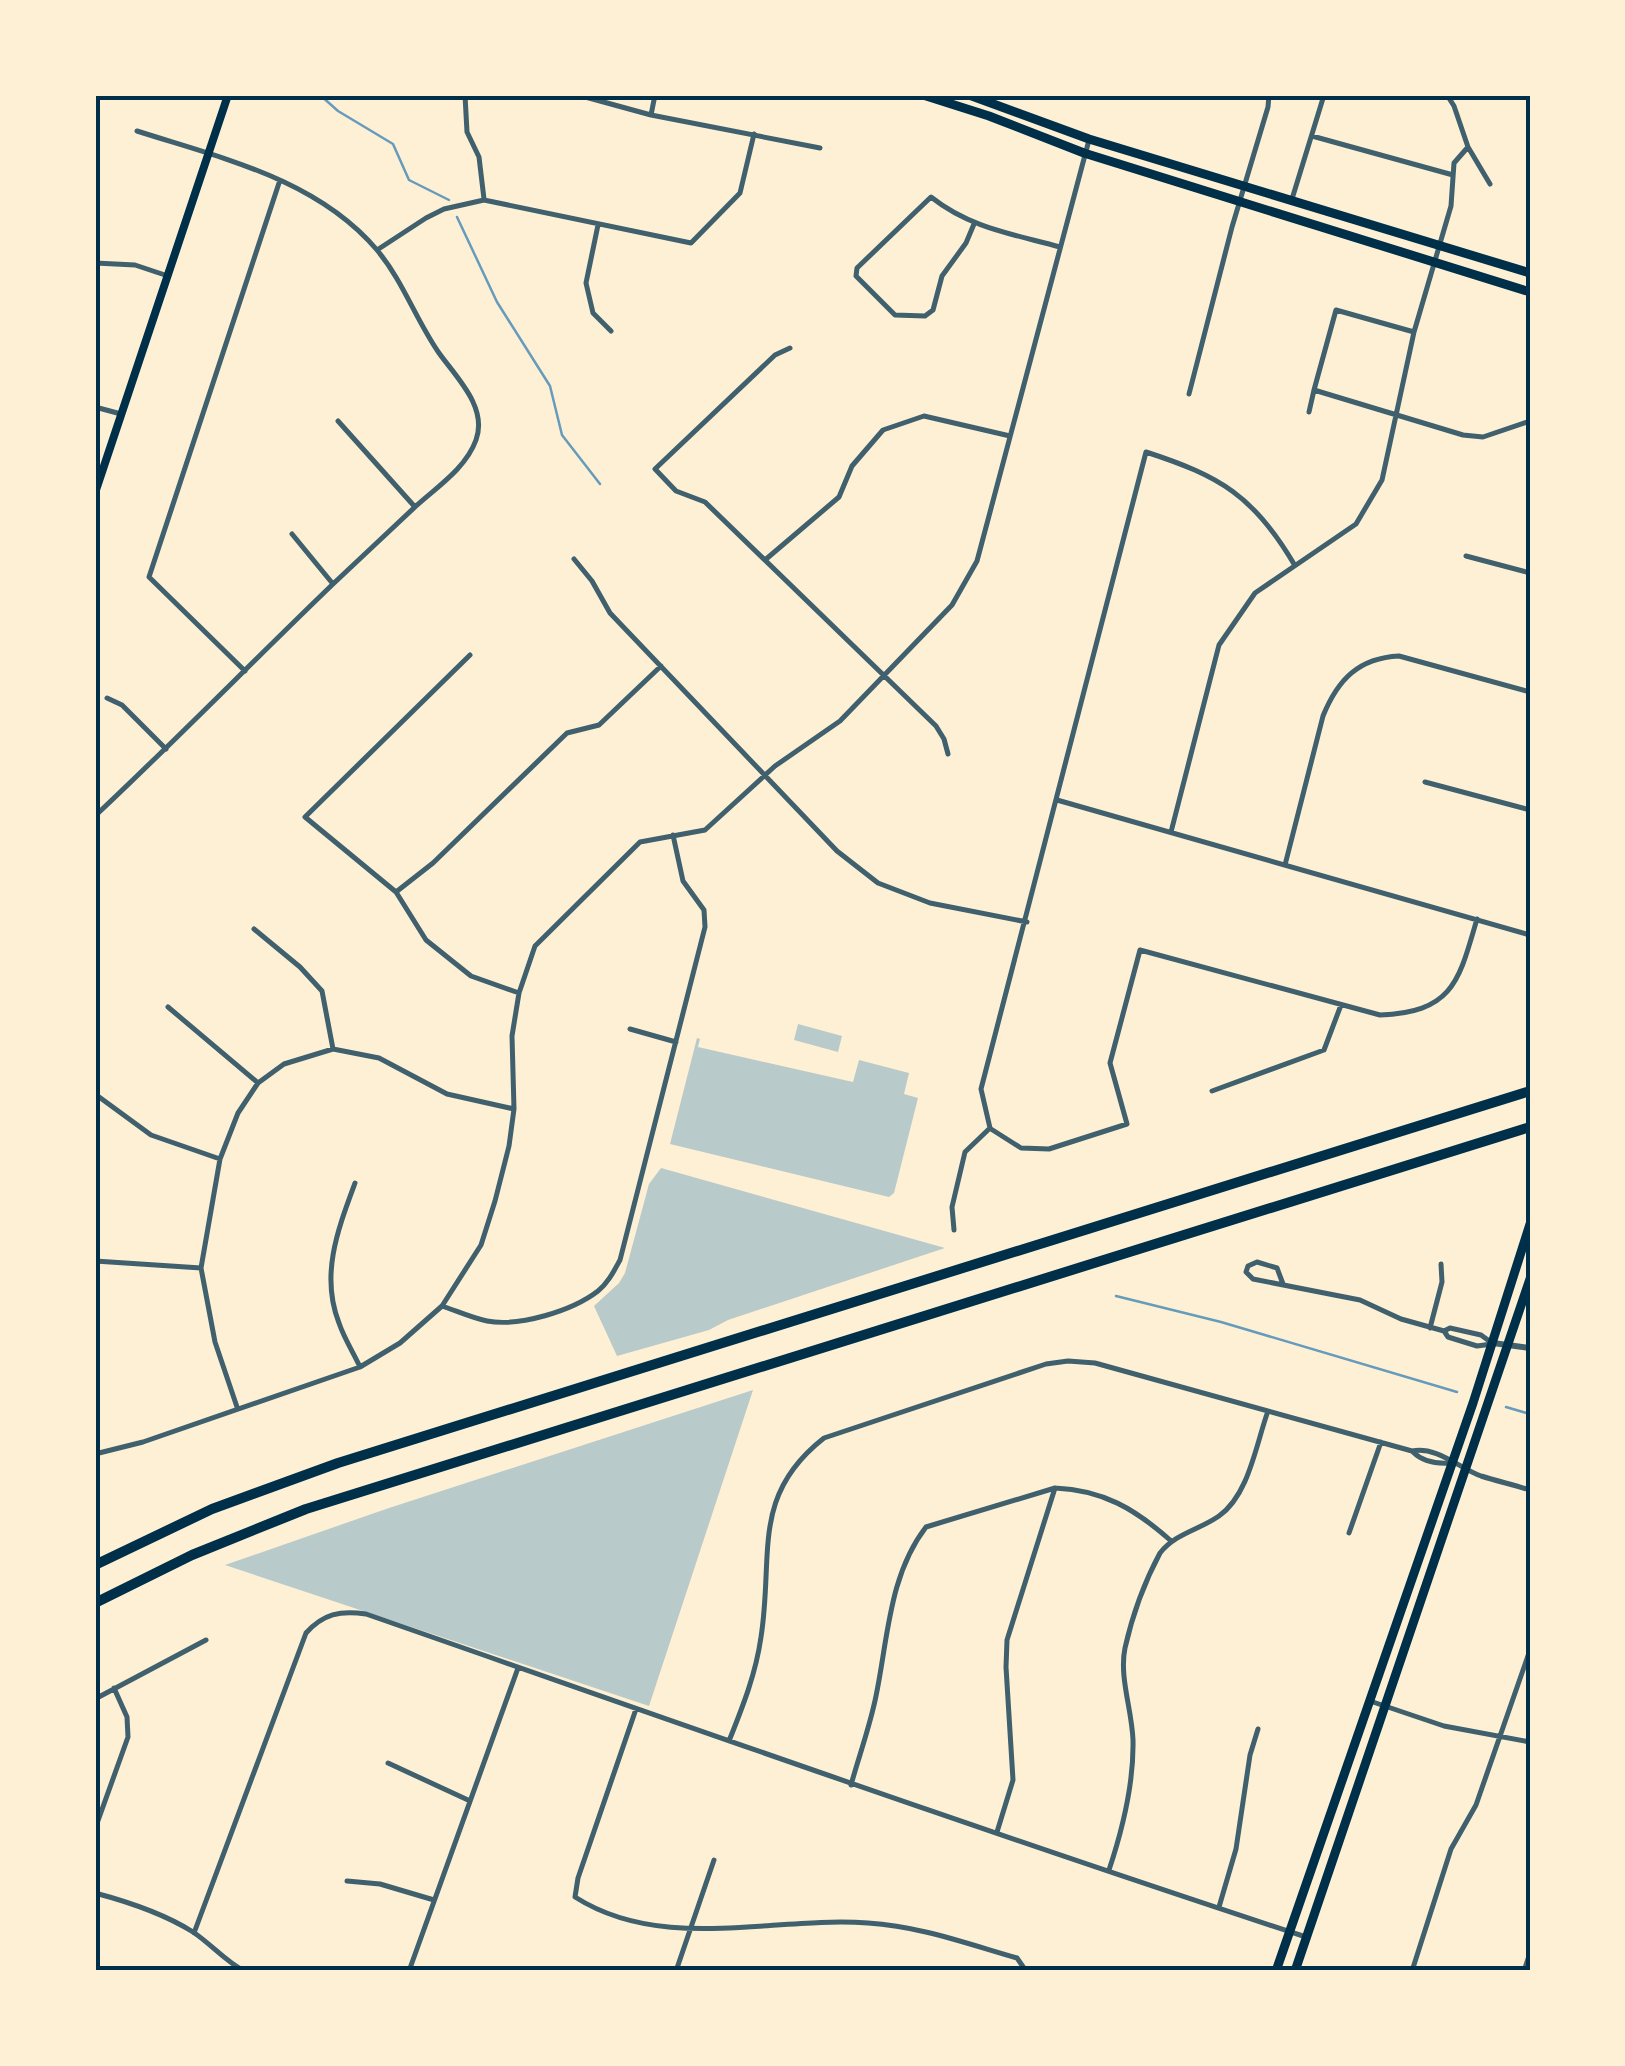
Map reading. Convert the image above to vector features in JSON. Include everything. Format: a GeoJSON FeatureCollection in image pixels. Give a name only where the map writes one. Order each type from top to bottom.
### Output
{"type":"FeatureCollection","features":[{"type":"Feature","properties":{"kind":"highway"},"geometry":{"type":"LineString","coordinates":[[95,1565],[228,1503],[338,1463],[1530,1091]]}},
{"type":"Feature","properties":{"kind":"highway"},"geometry":{"type":"LineString","coordinates":[[95,1603],[192,1555],[320,1505],[1530,1127]]}},
{"type":"Feature","properties":{"kind":"main road"},"geometry":{"type":"LineString","coordinates":[[95,493],[228,95]]}},
{"type":"Feature","properties":{"kind":"main road"},"geometry":{"type":"LineString","coordinates":[[923,95],[1084,153],[1530,292]]}},
{"type":"Feature","properties":{"kind":"main road"},"geometry":{"type":"LineString","coordinates":[[968,95],[1090,139],[1530,274]]}},
{"type":"Feature","properties":{"kind":"main road"},"geometry":{"type":"LineString","coordinates":[[1276,1971],[1493,1343],[1530,1224]]}},
{"type":"Feature","properties":{"kind":"main road"},"geometry":{"type":"LineString","coordinates":[[1294,1971],[1530,1279]]}},
{"type":"Feature","properties":{"kind":"street"},"geometry":{"type":"LineString","coordinates":[[465,95],[468,132],[478,156],[484,200]]}},
{"type":"Feature","properties":{"kind":"street"},"geometry":{"type":"LineString","coordinates":[[578,95],[820,148]]}},
{"type":"Feature","properties":{"kind":"street"},"geometry":{"type":"LineString","coordinates":[[651,114],[655,95]]}},
{"type":"Feature","properties":{"kind":"street"},"geometry":{"type":"LineString","coordinates":[[1189,394],[1269,95]]}},
{"type":"Feature","properties":{"kind":"street"},"geometry":{"type":"LineString","coordinates":[[1292,199],[1324,95]]}},
{"type":"Feature","properties":{"kind":"street"},"geometry":{"type":"LineString","coordinates":[[1446,95],[1454,106],[1468,147],[1490,184]]}},
{"type":"Feature","properties":{"kind":"street"},"geometry":{"type":"LineString","coordinates":[[95,816],[333,584],[457,470],[477,438],[478,418],[471,396],[438,351],[377,250],[318,198],[280,180],[136,130]]}},
{"type":"Feature","properties":{"kind":"street"},"geometry":{"type":"LineString","coordinates":[[377,250],[400,232],[435,214],[484,200],[691,243],[740,193],[754,134]]}},
{"type":"Feature","properties":{"kind":"street"},"geometry":{"type":"LineString","coordinates":[[1312,136],[1452,175]]}},
{"type":"Feature","properties":{"kind":"street"},"geometry":{"type":"LineString","coordinates":[[95,1454],[144,1442],[360,1366],[400,1344],[442,1306],[481,1245],[509,1146],[514,1109],[512,1036],[529,956],[548,932],[640,842],[706,830],[766,774],[840,721],[952,605],[977,561],[1090,139]]}},
{"type":"Feature","properties":{"kind":"street"},"geometry":{"type":"LineString","coordinates":[[1171,832],[1218,645],[1255,593],[1356,524],[1382,480],[1414,332],[1450,206],[1454,163],[1468,147]]}},
{"type":"Feature","properties":{"kind":"street"},"geometry":{"type":"LineString","coordinates":[[244,671],[149,577],[280,180]]}},
{"type":"Feature","properties":{"kind":"street"},"geometry":{"type":"LineString","coordinates":[[974,224],[942,276],[933,310],[925,316],[895,315],[856,276],[857,268],[932,197],[974,224],[1060,247]]}},
{"type":"Feature","properties":{"kind":"street"},"geometry":{"type":"LineString","coordinates":[[598,225],[586,282],[593,313],[611,331]]}},
{"type":"Feature","properties":{"kind":"street"},"geometry":{"type":"LineString","coordinates":[[95,263],[135,265],[168,276]]}},
{"type":"Feature","properties":{"kind":"street"},"geometry":{"type":"LineString","coordinates":[[1309,412],[1336,310],[1414,332]]}},
{"type":"Feature","properties":{"kind":"street"},"geometry":{"type":"LineString","coordinates":[[790,348],[775,354],[655,468],[676,492],[704,502],[884,675],[936,726],[948,754]]}},
{"type":"Feature","properties":{"kind":"street"},"geometry":{"type":"LineString","coordinates":[[1314,390],[1463,435],[1482,437],[1530,421]]}},
{"type":"Feature","properties":{"kind":"street"},"geometry":{"type":"LineString","coordinates":[[95,407],[122,414]]}},
{"type":"Feature","properties":{"kind":"street"},"geometry":{"type":"LineString","coordinates":[[765,560],[839,497],[852,466],[882,430],[924,416],[1010,436]]}},
{"type":"Feature","properties":{"kind":"street"},"geometry":{"type":"LineString","coordinates":[[338,421],[416,507]]}},
{"type":"Feature","properties":{"kind":"street"},"geometry":{"type":"LineString","coordinates":[[1294,564],[1273,528],[1236,492],[1198,469],[1146,452],[981,1089],[990,1128],[1021,1148],[1049,1149],[1127,1124],[1110,1063],[1140,950],[1380,1015],[1412,1012],[1448,992],[1460,976],[1478,919]]}},
{"type":"Feature","properties":{"kind":"street"},"geometry":{"type":"LineString","coordinates":[[292,534],[333,584]]}},
{"type":"Feature","properties":{"kind":"street"},"geometry":{"type":"LineString","coordinates":[[1466,556],[1530,573]]}},
{"type":"Feature","properties":{"kind":"street"},"geometry":{"type":"LineString","coordinates":[[574,560],[592,581],[610,613],[836,851],[878,883],[930,903],[1027,922]]}},
{"type":"Feature","properties":{"kind":"street"},"geometry":{"type":"LineString","coordinates":[[470,655],[305,818],[396,892],[426,940],[471,976],[519,994]]}},
{"type":"Feature","properties":{"kind":"street"},"geometry":{"type":"LineString","coordinates":[[1284,865],[1322,716],[1354,668],[1381,657],[1399,656],[1530,692]]}},
{"type":"Feature","properties":{"kind":"street"},"geometry":{"type":"LineString","coordinates":[[396,892],[433,864],[567,733],[599,724],[662,666]]}},
{"type":"Feature","properties":{"kind":"street"},"geometry":{"type":"LineString","coordinates":[[107,698],[122,706],[166,749]]}},
{"type":"Feature","properties":{"kind":"street"},"geometry":{"type":"LineString","coordinates":[[1425,782],[1530,810]]}},
{"type":"Feature","properties":{"kind":"street"},"geometry":{"type":"LineString","coordinates":[[1056,800],[1530,935]]}},
{"type":"Feature","properties":{"kind":"street"},"geometry":{"type":"LineString","coordinates":[[442,1306],[488,1321],[516,1320],[582,1301],[611,1277],[629,1228],[705,928],[704,910],[683,881],[673,836]]}},
{"type":"Feature","properties":{"kind":"street"},"geometry":{"type":"LineString","coordinates":[[254,929],[322,991],[333,1049]]}},
{"type":"Feature","properties":{"kind":"street"},"geometry":{"type":"LineString","coordinates":[[1212,1091],[1324,1050],[1340,1005]]}},
{"type":"Feature","properties":{"kind":"street"},"geometry":{"type":"LineString","coordinates":[[168,1007],[258,1083]]}},
{"type":"Feature","properties":{"kind":"street"},"geometry":{"type":"LineString","coordinates":[[630,1029],[676,1042]]}},
{"type":"Feature","properties":{"kind":"street"},"geometry":{"type":"LineString","coordinates":[[237,1408],[215,1342],[201,1268],[220,1159],[238,1112],[258,1083],[284,1064],[333,1049],[378,1058],[447,1094],[514,1109]]}},
{"type":"Feature","properties":{"kind":"street"},"geometry":{"type":"LineString","coordinates":[[95,1094],[151,1135],[220,1159]]}},
{"type":"Feature","properties":{"kind":"street"},"geometry":{"type":"LineString","coordinates":[[954,1230],[952,1206],[964,1152],[990,1128]]}},
{"type":"Feature","properties":{"kind":"street"},"geometry":{"type":"LineString","coordinates":[[355,1183],[335,1236],[330,1289],[338,1323],[360,1366]]}},
{"type":"Feature","properties":{"kind":"street"},"geometry":{"type":"LineString","coordinates":[[95,1261],[201,1268]]}},
{"type":"Feature","properties":{"kind":"street"},"geometry":{"type":"LineString","coordinates":[[1283,1284],[1276,1268],[1257,1262],[1248,1266],[1246,1272],[1253,1279],[1360,1300],[1401,1320],[1530,1348]]}},
{"type":"Feature","properties":{"kind":"street"},"geometry":{"type":"LineString","coordinates":[[1430,1328],[1442,1282],[1441,1264]]}},
{"type":"Feature","properties":{"kind":"street"},"geometry":{"type":"LineString","coordinates":[[729,1741],[753,1680],[761,1640],[768,1532],[775,1498],[796,1462],[824,1438],[1046,1364],[1095,1363],[1412,1451],[1421,1449],[1443,1455],[1451,1464],[1530,1490]]}},
{"type":"Feature","properties":{"kind":"street"},"geometry":{"type":"LineString","coordinates":[[1110,1870],[1128,1800],[1132,1763],[1125,1648],[1154,1564],[1170,1540],[1211,1521],[1230,1507],[1244,1480],[1268,1411]]}},
{"type":"Feature","properties":{"kind":"street"},"geometry":{"type":"LineString","coordinates":[[1349,1533],[1380,1442]]}},
{"type":"Feature","properties":{"kind":"street"},"geometry":{"type":"LineString","coordinates":[[851,1785],[875,1702],[892,1606],[914,1543],[926,1527],[1055,1488],[1077,1489],[1122,1503],[1170,1540]]}},
{"type":"Feature","properties":{"kind":"street"},"geometry":{"type":"LineString","coordinates":[[997,1832],[1013,1780],[1008,1640],[1055,1488]]}},
{"type":"Feature","properties":{"kind":"street"},"geometry":{"type":"LineString","coordinates":[[194,1933],[306,1633],[329,1614],[347,1611],[366,1614],[851,1785],[1306,1936]]}},
{"type":"Feature","properties":{"kind":"street"},"geometry":{"type":"LineString","coordinates":[[95,1699],[206,1640]]}},
{"type":"Feature","properties":{"kind":"street"},"geometry":{"type":"LineString","coordinates":[[1412,1971],[1447,1859],[1476,1804],[1530,1650]]}},
{"type":"Feature","properties":{"kind":"street"},"geometry":{"type":"LineString","coordinates":[[410,1971],[518,1667]]}},
{"type":"Feature","properties":{"kind":"street"},"geometry":{"type":"LineString","coordinates":[[95,1829],[128,1737],[127,1717],[114,1688]]}},
{"type":"Feature","properties":{"kind":"street"},"geometry":{"type":"LineString","coordinates":[[1370,1701],[1444,1726],[1530,1742]]}},
{"type":"Feature","properties":{"kind":"street"},"geometry":{"type":"LineString","coordinates":[[636,1709],[578,1878],[575,1897],[588,1906],[690,1930],[866,1922],[938,1934],[1017,1958],[1026,1970]]}},
{"type":"Feature","properties":{"kind":"street"},"geometry":{"type":"LineString","coordinates":[[1220,1907],[1236,1850],[1250,1754],[1258,1729]]}},
{"type":"Feature","properties":{"kind":"street"},"geometry":{"type":"LineString","coordinates":[[388,1763],[468,1800]]}},
{"type":"Feature","properties":{"kind":"street"},"geometry":{"type":"LineString","coordinates":[[676,1971],[714,1860]]}},
{"type":"Feature","properties":{"kind":"street"},"geometry":{"type":"LineString","coordinates":[[347,1881],[380,1884],[434,1900]]}},
{"type":"Feature","properties":{"kind":"street"},"geometry":{"type":"LineString","coordinates":[[95,1893],[139,1906],[194,1933],[244,1971]]}},
{"type":"Feature","properties":{"kind":"street"},"geometry":{"type":"LineString","coordinates":[[1524,1971],[1530,1954]]}},
{"type":"Feature","properties":{"kind":"shaded area"},"geometry":{"type":"Polygon","coordinates":[[[798,1024],[842,1036],[838,1052],[794,1040],[798,1024]]]}},
{"type":"Feature","properties":{"kind":"shaded area"},"geometry":{"type":"Polygon","coordinates":[[[697,1038],[698,1047],[853,1082],[859,1060],[909,1073],[904,1094],[918,1098],[894,1193],[889,1197],[670,1144],[697,1038]]]}},
{"type":"Feature","properties":{"kind":"shaded area"},"geometry":{"type":"Polygon","coordinates":[[[661,1168],[945,1248],[728,1320],[709,1330],[617,1356],[594,1306],[625,1273],[649,1184],[661,1168]]]}},
{"type":"Feature","properties":{"kind":"shaded area"},"geometry":{"type":"Polygon","coordinates":[[[753,1390],[649,1706],[225,1565],[389,1508],[753,1390]]]}},
{"type":"Feature","properties":{"kind":"waterway"},"geometry":{"type":"LineString","coordinates":[[320,95],[338,111],[393,144],[409,180],[449,200]]}},
{"type":"Feature","properties":{"kind":"waterway"},"geometry":{"type":"LineString","coordinates":[[1528,95],[1530,111]]}},
{"type":"Feature","properties":{"kind":"waterway"},"geometry":{"type":"LineString","coordinates":[[457,217],[497,302],[550,386],[562,435],[600,484]]}},
{"type":"Feature","properties":{"kind":"waterway"},"geometry":{"type":"LineString","coordinates":[[1116,1296],[1221,1322],[1457,1392]]}},
{"type":"Feature","properties":{"kind":"waterway"},"geometry":{"type":"LineString","coordinates":[[1506,1407],[1530,1414]]}}]}
